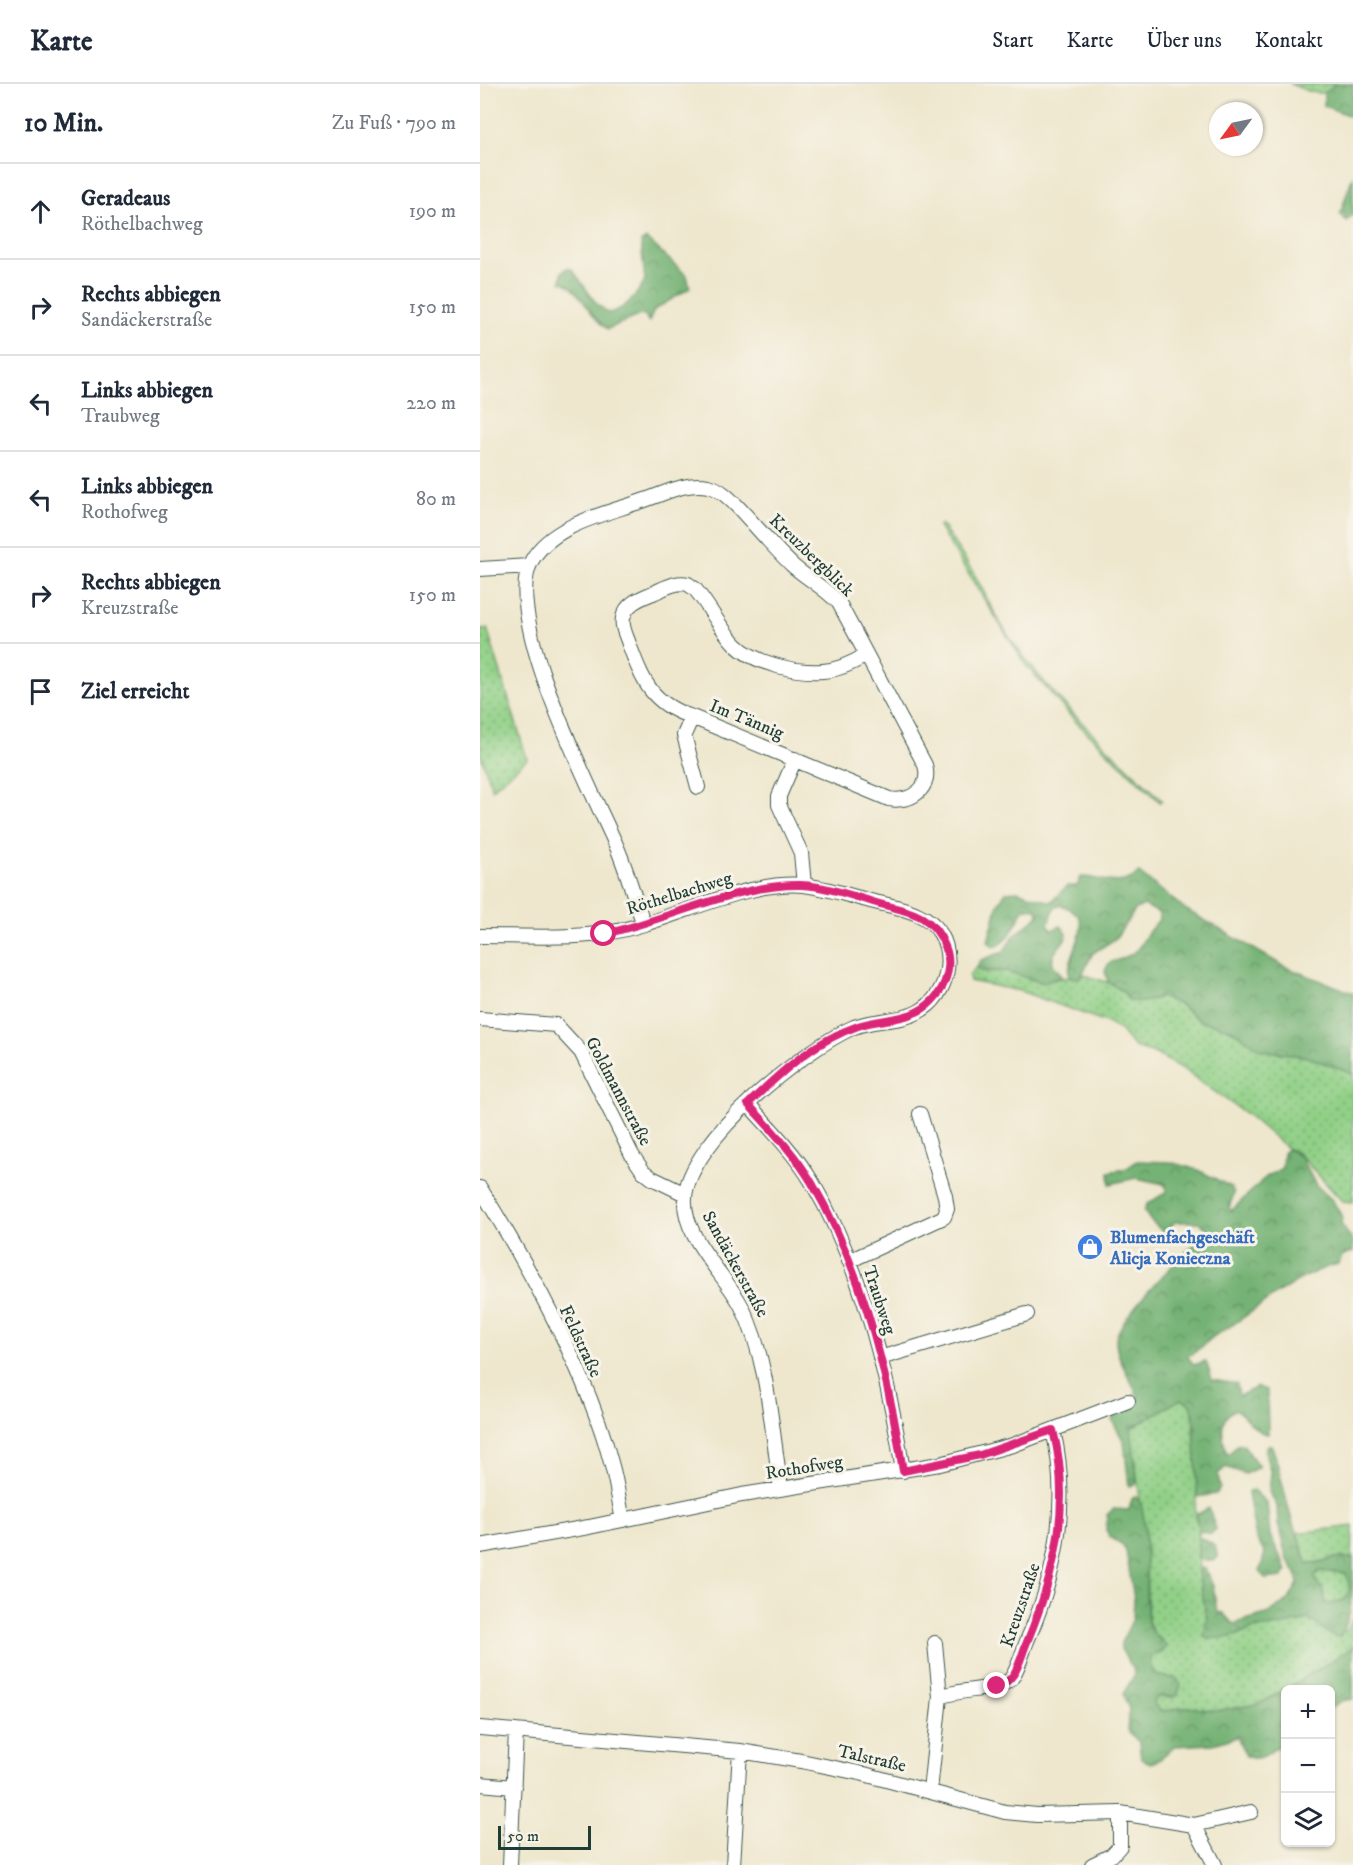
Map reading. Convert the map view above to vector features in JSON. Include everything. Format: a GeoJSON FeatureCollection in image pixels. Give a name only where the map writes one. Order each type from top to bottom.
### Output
{"type":"FeatureCollection","features":[{"type":"Feature","properties":{"kind":"street","name":"Kreuzbergblick"},"geometry":{"type":"LineString","coordinates":[[529,566],[545,544],[573,525],[678,489],[710,486],[731,500],[792,564],[827,590],[839,603],[925,765],[927,774],[920,789],[909,799],[889,799],[795,759]]}},
{"type":"Feature","properties":{"kind":"street"},"geometry":{"type":"LineString","coordinates":[[480,569],[529,566],[525,580],[529,621],[551,697],[574,757],[617,849],[644,922]]}},
{"type":"Feature","properties":{"kind":"street","name":"Im Tännig"},"geometry":{"type":"LineString","coordinates":[[804,885],[801,853],[779,805],[779,796],[795,759],[670,708],[650,690],[637,667],[623,627],[623,618],[631,603],[672,585],[688,584],[695,590],[735,644],[752,657],[805,671],[820,671],[847,665],[866,655]]}},
{"type":"Feature","properties":{"kind":"street","name":"Im Tännig"},"geometry":{"type":"LineString","coordinates":[[692,717],[684,735],[698,787]]}},
{"type":"Feature","properties":{"kind":"street","name":"Röthelbachweg"},"geometry":{"type":"LineString","coordinates":[[480,936],[604,934],[756,888],[804,885],[920,915],[937,932],[944,943]]}},
{"type":"Feature","properties":{"kind":"street","name":"Sandäckerstraße"},"geometry":{"type":"LineString","coordinates":[[781,1488],[753,1332],[733,1290],[689,1224],[685,1194],[707,1149],[748,1104],[802,1056],[828,1039],[857,1026],[907,1016],[924,1009],[942,990],[947,977],[948,952],[944,943]]}},
{"type":"Feature","properties":{"kind":"street","name":"Goldmannstraße"},"geometry":{"type":"LineString","coordinates":[[480,1019],[555,1025],[581,1052],[643,1171],[652,1178],[685,1194]]}},
{"type":"Feature","properties":{"kind":"street","name":"Traubweg"},"geometry":{"type":"LineString","coordinates":[[748,1104],[793,1155],[812,1181],[849,1261],[880,1358],[903,1471]]}},
{"type":"Feature","properties":{"kind":"street"},"geometry":{"type":"LineString","coordinates":[[849,1261],[944,1217],[947,1209],[945,1196],[920,1114]]}},
{"type":"Feature","properties":{"kind":"street","name":"Feldstraße"},"geometry":{"type":"LineString","coordinates":[[480,1188],[513,1240],[579,1377],[612,1466],[623,1520]]}},
{"type":"Feature","properties":{"kind":"street","name":"Traubweg"},"geometry":{"type":"LineString","coordinates":[[880,1358],[1028,1314]]}},
{"type":"Feature","properties":{"kind":"street","name":"Rothofweg"},"geometry":{"type":"LineString","coordinates":[[480,1546],[781,1488],[903,1471],[980,1455],[1128,1401]]}},
{"type":"Feature","properties":{"kind":"street","name":"Kreuzstraße"},"geometry":{"type":"LineString","coordinates":[[939,1697],[965,1690],[1003,1685],[1016,1670],[1048,1589],[1058,1543],[1060,1474],[1053,1430]]}},
{"type":"Feature","properties":{"kind":"street"},"geometry":{"type":"LineString","coordinates":[[930,1791],[939,1697],[935,1643]]}},
{"type":"Feature","properties":{"kind":"street","name":"Talstraße"},"geometry":{"type":"LineString","coordinates":[[480,1728],[740,1751],[843,1769],[1005,1812],[1036,1815],[1120,1813],[1194,1825],[1251,1812]]}},
{"type":"Feature","properties":{"kind":"street"},"geometry":{"type":"LineString","coordinates":[[510,1865],[516,1731]]}},
{"type":"Feature","properties":{"kind":"street"},"geometry":{"type":"LineString","coordinates":[[733,1865],[740,1751]]}},
{"type":"Feature","properties":{"kind":"street"},"geometry":{"type":"LineString","coordinates":[[480,1784],[514,1786]]}},
{"type":"Feature","properties":{"kind":"street"},"geometry":{"type":"LineString","coordinates":[[1092,1865],[1112,1855],[1120,1846],[1120,1813]]}},
{"type":"Feature","properties":{"kind":"street"},"geometry":{"type":"LineString","coordinates":[[1194,1825],[1215,1865]]}},
{"type":"Feature","properties":{"kind":"green space"},"geometry":{"type":"Polygon","coordinates":[[[1290,84],[1336,84],[1326,92],[1315,93],[1290,84]]]}},
{"type":"Feature","properties":{"kind":"green space"},"geometry":{"type":"Polygon","coordinates":[[[1336,84],[1353,84],[1353,117],[1324,106],[1324,93],[1336,84]]]}},
{"type":"Feature","properties":{"kind":"green space"},"geometry":{"type":"Polygon","coordinates":[[[1353,175],[1353,214],[1346,221],[1340,214],[1353,175]]]}},
{"type":"Feature","properties":{"kind":"green space"},"geometry":{"type":"Polygon","coordinates":[[[647,239],[687,276],[690,288],[654,310],[649,322],[645,316],[640,315],[608,329],[595,318],[573,289],[561,282],[562,272],[567,268],[572,269],[596,303],[608,313],[620,309],[630,301],[645,280],[641,242],[647,239]]]}},
{"type":"Feature","properties":{"kind":"green space"},"geometry":{"type":"Polygon","coordinates":[[[941,524],[974,574],[1002,627],[1029,663],[1083,724],[1162,800],[1160,802],[1074,720],[1025,664],[942,532],[939,526],[941,524]]]}},
{"type":"Feature","properties":{"kind":"green space"},"geometry":{"type":"Polygon","coordinates":[[[480,627],[481,631],[487,628],[527,759],[492,789],[480,753],[480,627]]]}},
{"type":"Feature","properties":{"kind":"green space"},"geometry":{"type":"Polygon","coordinates":[[[1139,873],[1185,909],[1285,967],[1353,993],[1353,1074],[1308,1057],[1262,1050],[1231,1029],[1200,1021],[1179,1004],[1161,997],[1143,1002],[1128,1000],[1124,992],[1108,982],[1105,971],[1109,963],[1136,950],[1159,920],[1159,913],[1144,905],[1136,909],[1115,939],[1093,953],[1080,978],[1069,977],[1072,956],[1080,936],[1079,918],[1073,910],[1060,905],[1055,907],[1048,925],[1052,930],[1061,926],[1067,934],[1052,961],[1063,978],[1053,978],[1044,983],[1006,971],[980,971],[977,967],[981,960],[1003,952],[1013,937],[1039,915],[1037,909],[1025,908],[1010,935],[995,947],[988,942],[998,904],[1006,892],[1017,891],[1051,902],[1067,886],[1077,886],[1081,877],[1117,882],[1132,878],[1139,873]]]}},
{"type":"Feature","properties":{"kind":"green space"},"geometry":{"type":"Polygon","coordinates":[[[977,967],[984,972],[1006,971],[1038,982],[1069,977],[1080,978],[1084,974],[1119,987],[1126,996],[1143,1002],[1161,997],[1179,1004],[1200,1021],[1221,1025],[1273,1052],[1308,1057],[1353,1074],[1353,1202],[1342,1201],[1298,1153],[1288,1149],[1249,1116],[1180,1067],[1152,1052],[1134,1047],[1121,1031],[1109,1023],[1020,991],[970,981],[969,975],[977,967]]]}},
{"type":"Feature","properties":{"kind":"green space"},"geometry":{"type":"Polygon","coordinates":[[[1288,1149],[1300,1156],[1316,1185],[1333,1201],[1342,1217],[1341,1224],[1353,1242],[1353,1252],[1343,1255],[1338,1264],[1306,1276],[1291,1285],[1187,1356],[1194,1365],[1206,1361],[1212,1380],[1237,1384],[1239,1396],[1257,1387],[1267,1390],[1268,1434],[1259,1431],[1235,1409],[1226,1417],[1223,1428],[1226,1452],[1230,1453],[1237,1445],[1243,1444],[1259,1467],[1245,1474],[1226,1467],[1218,1474],[1220,1488],[1216,1494],[1197,1497],[1194,1415],[1189,1403],[1181,1399],[1131,1428],[1137,1480],[1135,1485],[1129,1486],[1124,1442],[1112,1420],[1118,1412],[1131,1409],[1138,1397],[1121,1362],[1116,1341],[1119,1331],[1139,1302],[1205,1235],[1207,1229],[1199,1222],[1175,1222],[1171,1226],[1174,1237],[1170,1238],[1150,1220],[1144,1211],[1147,1204],[1167,1192],[1164,1184],[1136,1178],[1110,1184],[1109,1172],[1127,1168],[1137,1161],[1170,1162],[1198,1170],[1231,1187],[1234,1193],[1229,1208],[1231,1211],[1266,1177],[1282,1168],[1283,1153],[1288,1149]]]}},
{"type":"Feature","properties":{"kind":"green space"},"geometry":{"type":"Polygon","coordinates":[[[1184,1399],[1191,1406],[1194,1418],[1193,1432],[1197,1448],[1198,1478],[1195,1510],[1199,1531],[1199,1574],[1207,1620],[1205,1632],[1209,1639],[1235,1636],[1255,1628],[1282,1626],[1307,1619],[1321,1626],[1347,1631],[1353,1619],[1352,1648],[1292,1685],[1281,1685],[1281,1691],[1259,1704],[1216,1711],[1187,1707],[1168,1711],[1159,1710],[1154,1704],[1156,1697],[1177,1696],[1177,1679],[1155,1675],[1150,1664],[1152,1655],[1163,1652],[1163,1641],[1154,1635],[1148,1620],[1145,1532],[1130,1430],[1178,1400],[1184,1399]]]}},
{"type":"Feature","properties":{"kind":"green space"},"geometry":{"type":"Polygon","coordinates":[[[1267,1445],[1271,1445],[1292,1521],[1308,1565],[1335,1558],[1353,1558],[1350,1612],[1339,1637],[1330,1635],[1307,1619],[1282,1626],[1255,1628],[1230,1637],[1209,1639],[1204,1636],[1207,1620],[1199,1574],[1201,1569],[1205,1568],[1213,1586],[1217,1612],[1223,1613],[1233,1624],[1269,1613],[1289,1599],[1298,1584],[1296,1573],[1286,1557],[1278,1524],[1277,1506],[1269,1492],[1271,1474],[1265,1451],[1267,1445]],[[1319,1571],[1314,1577],[1323,1591],[1326,1603],[1332,1604],[1346,1599],[1350,1588],[1346,1573],[1319,1571]]]}},
{"type":"Feature","properties":{"kind":"green space"},"geometry":{"type":"Polygon","coordinates":[[[1253,1490],[1267,1503],[1270,1535],[1287,1571],[1282,1577],[1265,1579],[1260,1571],[1265,1553],[1257,1540],[1253,1524],[1248,1491],[1253,1490]]]}},
{"type":"Feature","properties":{"kind":"green space"},"geometry":{"type":"Polygon","coordinates":[[[1135,1496],[1144,1518],[1149,1626],[1167,1647],[1150,1657],[1151,1669],[1155,1675],[1177,1679],[1181,1685],[1177,1696],[1156,1697],[1154,1704],[1159,1710],[1165,1711],[1187,1707],[1216,1711],[1259,1704],[1281,1693],[1281,1745],[1262,1757],[1246,1756],[1237,1737],[1213,1744],[1174,1746],[1160,1759],[1151,1763],[1141,1759],[1139,1742],[1127,1730],[1129,1709],[1123,1694],[1134,1676],[1133,1668],[1121,1649],[1121,1643],[1133,1619],[1134,1599],[1126,1551],[1123,1545],[1110,1537],[1106,1530],[1107,1515],[1113,1509],[1129,1510],[1135,1496]]]}},
{"type":"Feature","properties":{"kind":"green space"},"geometry":{"type":"Polygon","coordinates":[[[1209,1508],[1216,1529],[1211,1534],[1199,1531],[1196,1515],[1209,1508]]]}},
{"type":"Feature","properties":{"kind":"green space"},"geometry":{"type":"Polygon","coordinates":[[[1353,1526],[1352,1559],[1335,1558],[1308,1565],[1297,1533],[1353,1526]]]}},
{"type":"Feature","properties":{"kind":"green space"},"geometry":{"type":"Polygon","coordinates":[[[1202,1538],[1215,1546],[1218,1557],[1214,1561],[1198,1559],[1198,1539],[1202,1538]]]}},
{"type":"Feature","properties":{"kind":"green space"},"geometry":{"type":"Polygon","coordinates":[[[1319,1571],[1346,1573],[1350,1588],[1346,1599],[1331,1604],[1325,1603],[1323,1591],[1314,1577],[1319,1571]]]}},
{"type":"Feature","properties":{"kind":"green space"},"geometry":{"type":"Polygon","coordinates":[[[1353,1647],[1353,1699],[1341,1701],[1335,1705],[1335,1685],[1294,1685],[1353,1647]]]}},
{"type":"Feature","properties":{"kind":"place","name":"Blumenfachgeschäft Alicja Konieczna"},"geometry":{"type":"Point","coordinates":[1090,1247]}},
{"type":"Feature","properties":{"kind":"route"},"geometry":{"type":"LineString","coordinates":[[604,934],[730,898],[756,888],[804,885],[920,915],[927,920],[944,943],[948,952],[947,977],[942,990],[924,1009],[913,1015],[857,1026],[828,1039],[776,1077],[748,1104],[793,1155],[812,1181],[849,1261],[880,1358],[903,1471],[980,1455],[1053,1430],[1058,1452],[1060,1521],[1048,1589],[1016,1670],[1011,1679],[997,1686]]}}]}
